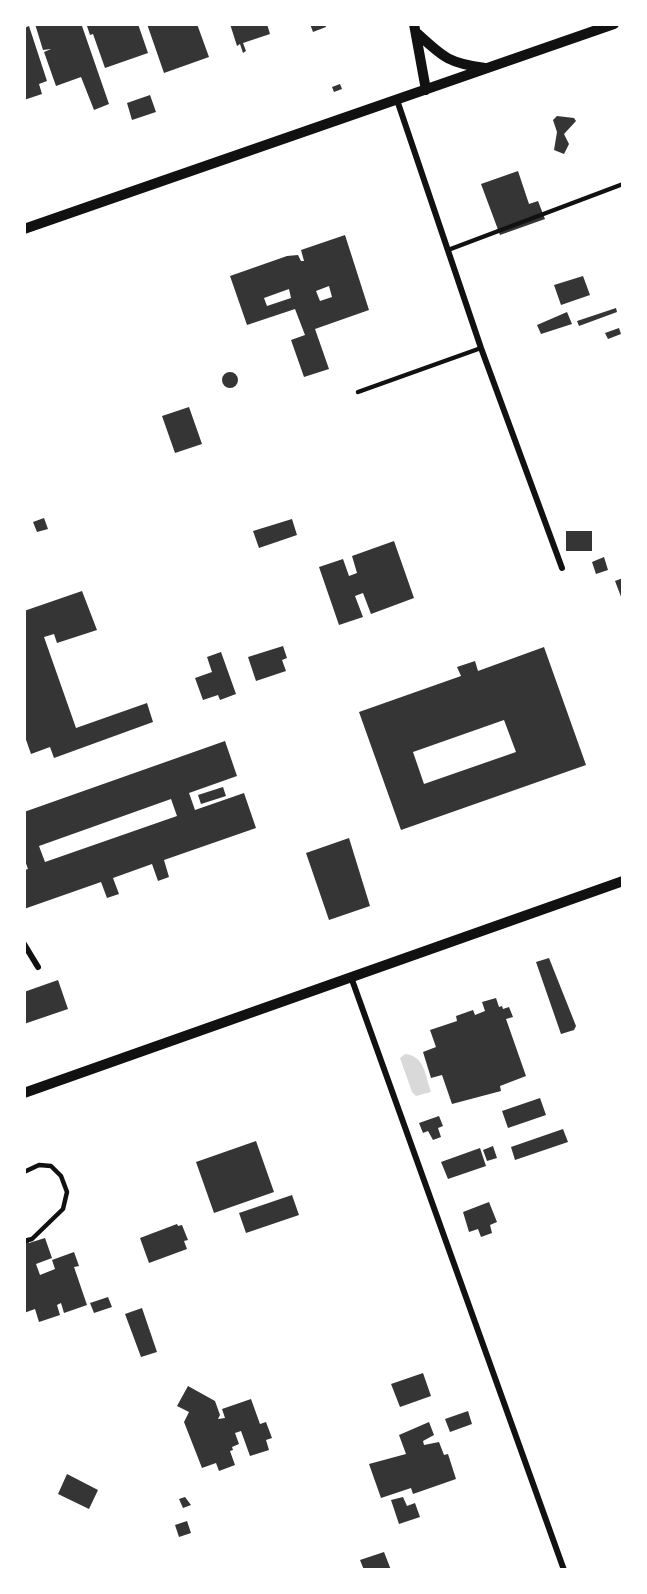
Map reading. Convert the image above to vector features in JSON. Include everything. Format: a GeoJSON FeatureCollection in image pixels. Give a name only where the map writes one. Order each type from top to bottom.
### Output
{"type":"FeatureCollection","features":[{"type":"Feature","properties":{"kind":"street"},"geometry":{"type":"LineString","coordinates":[[27,230],[614,24]]}},
{"type":"Feature","properties":{"kind":"street"},"geometry":{"type":"LineString","coordinates":[[416,29],[441,55],[456,64],[486,69]]}},
{"type":"Feature","properties":{"kind":"street"},"geometry":{"type":"LineString","coordinates":[[416,29],[426,90]]}},
{"type":"Feature","properties":{"kind":"street"},"geometry":{"type":"LineString","coordinates":[[397,100],[481,348],[562,568]]}},
{"type":"Feature","properties":{"kind":"street"},"geometry":{"type":"LineString","coordinates":[[24,1093],[623,881]]}},
{"type":"Feature","properties":{"kind":"street"},"geometry":{"type":"LineString","coordinates":[[24,944],[28,946],[38,968]]}},
{"type":"Feature","properties":{"kind":"street"},"geometry":{"type":"LineString","coordinates":[[351,977],[564,1570]]}},
{"type":"Feature","properties":{"kind":"lane"},"geometry":{"type":"LineString","coordinates":[[448,250],[623,184]]}},
{"type":"Feature","properties":{"kind":"lane"},"geometry":{"type":"LineString","coordinates":[[358,392],[481,348]]}},
{"type":"Feature","properties":{"kind":"lane"},"geometry":{"type":"LineString","coordinates":[[24,1172],[39,1165],[51,1166],[61,1176],[68,1192],[63,1209],[32,1239],[24,1241]]}},
{"type":"Feature","properties":{"kind":"shaded area"},"geometry":{"type":"Polygon","coordinates":[[[405,1054],[417,1058],[420,1062],[431,1092],[416,1096],[412,1092],[400,1058],[405,1054]]]}},
{"type":"Feature","properties":{"kind":"building"},"geometry":{"type":"Polygon","coordinates":[[[35,24],[80,24],[82,26],[109,104],[94,110],[81,77],[56,86],[44,52],[51,49],[43,50],[35,24]]]}},
{"type":"Feature","properties":{"kind":"building"},"geometry":{"type":"Polygon","coordinates":[[[89,24],[138,24],[148,53],[105,68],[93,34],[90,35],[87,26],[89,24]]]}},
{"type":"Feature","properties":{"kind":"building"},"geometry":{"type":"Polygon","coordinates":[[[147,24],[197,24],[209,57],[164,73],[147,24]]]}},
{"type":"Feature","properties":{"kind":"building"},"geometry":{"type":"Polygon","coordinates":[[[230,24],[267,24],[270,34],[243,43],[246,51],[243,53],[240,44],[237,46],[230,24]]]}},
{"type":"Feature","properties":{"kind":"building"},"geometry":{"type":"Polygon","coordinates":[[[310,24],[325,24],[326,27],[313,32],[310,24]]]}},
{"type":"Feature","properties":{"kind":"building"},"geometry":{"type":"Polygon","coordinates":[[[29,26],[47,81],[39,84],[42,94],[24,100],[24,28],[29,26]]]}},
{"type":"Feature","properties":{"kind":"building"},"geometry":{"type":"Polygon","coordinates":[[[340,84],[342,89],[334,92],[332,87],[340,84]]]}},
{"type":"Feature","properties":{"kind":"building"},"geometry":{"type":"Polygon","coordinates":[[[150,95],[156,112],[132,120],[127,103],[150,95]]]}},
{"type":"Feature","properties":{"kind":"building"},"geometry":{"type":"Polygon","coordinates":[[[557,116],[574,118],[576,121],[564,134],[569,144],[564,154],[554,150],[557,132],[553,120],[557,116]]]}},
{"type":"Feature","properties":{"kind":"building"},"geometry":{"type":"Polygon","coordinates":[[[518,171],[529,204],[538,201],[545,219],[500,235],[481,184],[518,171]]]}},
{"type":"Feature","properties":{"kind":"building"},"geometry":{"type":"Polygon","coordinates":[[[345,235],[369,310],[315,329],[329,369],[304,377],[291,340],[305,335],[295,309],[247,325],[230,276],[287,256],[298,255],[301,261],[304,261],[301,250],[345,235]],[[329,286],[316,291],[320,301],[332,297],[329,286]],[[289,289],[264,298],[267,306],[291,298],[289,289]]]}},
{"type":"Feature","properties":{"kind":"building"},"geometry":{"type":"Polygon","coordinates":[[[583,276],[590,295],[561,305],[554,285],[583,276]]]}},
{"type":"Feature","properties":{"kind":"building"},"geometry":{"type":"Polygon","coordinates":[[[616,308],[617,312],[579,326],[577,321],[616,308]]]}},
{"type":"Feature","properties":{"kind":"building"},"geometry":{"type":"Polygon","coordinates":[[[567,312],[572,324],[541,334],[537,325],[567,312]]]}},
{"type":"Feature","properties":{"kind":"building"},"geometry":{"type":"Polygon","coordinates":[[[619,328],[621,334],[608,339],[605,333],[619,328]]]}},
{"type":"Feature","properties":{"kind":"building"},"geometry":{"type":"Polygon","coordinates":[[[227,372],[233,372],[238,380],[236,386],[227,388],[222,383],[222,377],[227,372]]]}},
{"type":"Feature","properties":{"kind":"building"},"geometry":{"type":"Polygon","coordinates":[[[189,407],[202,444],[175,453],[162,416],[189,407]]]}},
{"type":"Feature","properties":{"kind":"building"},"geometry":{"type":"Polygon","coordinates":[[[44,518],[48,529],[37,532],[33,522],[44,518]]]}},
{"type":"Feature","properties":{"kind":"building"},"geometry":{"type":"Polygon","coordinates":[[[292,519],[297,535],[259,548],[253,531],[292,519]]]}},
{"type":"Feature","properties":{"kind":"building"},"geometry":{"type":"Polygon","coordinates":[[[566,531],[592,531],[592,551],[566,551],[566,531]]]}},
{"type":"Feature","properties":{"kind":"building"},"geometry":{"type":"Polygon","coordinates":[[[394,541],[414,598],[371,614],[363,593],[355,596],[363,617],[339,625],[319,567],[343,559],[349,576],[357,573],[352,556],[394,541]]]}},
{"type":"Feature","properties":{"kind":"building"},"geometry":{"type":"Polygon","coordinates":[[[604,557],[608,570],[596,574],[592,562],[604,557]]]}},
{"type":"Feature","properties":{"kind":"building"},"geometry":{"type":"Polygon","coordinates":[[[623,578],[623,602],[615,581],[623,578]]]}},
{"type":"Feature","properties":{"kind":"building"},"geometry":{"type":"Polygon","coordinates":[[[82,591],[97,630],[57,643],[54,634],[44,637],[76,728],[147,703],[153,722],[54,758],[50,747],[31,754],[24,734],[24,611],[82,591]]]}},
{"type":"Feature","properties":{"kind":"building"},"geometry":{"type":"Polygon","coordinates":[[[283,646],[287,658],[282,660],[286,671],[256,681],[248,657],[283,646]]]}},
{"type":"Feature","properties":{"kind":"building"},"geometry":{"type":"Polygon","coordinates":[[[544,647],[586,765],[401,830],[359,712],[461,676],[457,667],[475,661],[478,671],[544,647]],[[504,720],[413,752],[424,784],[516,752],[504,720]]]}},
{"type":"Feature","properties":{"kind":"building"},"geometry":{"type":"Polygon","coordinates":[[[221,652],[236,694],[220,700],[218,695],[203,700],[195,678],[212,672],[207,657],[221,652]]]}},
{"type":"Feature","properties":{"kind":"building"},"geometry":{"type":"Polygon","coordinates":[[[225,741],[237,776],[189,793],[195,810],[244,793],[256,828],[164,860],[169,877],[158,881],[152,864],[113,878],[119,894],[107,898],[101,882],[24,909],[24,870],[28,869],[24,858],[24,812],[225,741]],[[171,799],[39,846],[45,862],[177,816],[171,799]]]}},
{"type":"Feature","properties":{"kind":"building"},"geometry":{"type":"Polygon","coordinates":[[[223,787],[226,796],[201,804],[198,795],[223,787]]]}},
{"type":"Feature","properties":{"kind":"building"},"geometry":{"type":"Polygon","coordinates":[[[349,838],[370,906],[329,920],[306,853],[349,838]]]}},
{"type":"Feature","properties":{"kind":"building"},"geometry":{"type":"Polygon","coordinates":[[[549,958],[576,1026],[574,1030],[561,1034],[536,962],[549,958]]]}},
{"type":"Feature","properties":{"kind":"building"},"geometry":{"type":"Polygon","coordinates":[[[58,980],[68,1009],[24,1024],[24,992],[58,980]]]}},
{"type":"Feature","properties":{"kind":"building"},"geometry":{"type":"Polygon","coordinates":[[[496,998],[499,1007],[502,1006],[503,1009],[509,1007],[513,1017],[506,1019],[526,1076],[500,1086],[501,1091],[452,1104],[442,1075],[431,1078],[423,1052],[436,1047],[430,1030],[457,1021],[456,1016],[473,1010],[475,1015],[485,1011],[482,1002],[496,998]]]}},
{"type":"Feature","properties":{"kind":"building"},"geometry":{"type":"Polygon","coordinates":[[[540,1098],[546,1115],[508,1128],[502,1111],[540,1098]]]}},
{"type":"Feature","properties":{"kind":"building"},"geometry":{"type":"Polygon","coordinates":[[[439,1116],[443,1126],[438,1128],[441,1137],[433,1140],[428,1131],[423,1133],[419,1123],[439,1116]]]}},
{"type":"Feature","properties":{"kind":"building"},"geometry":{"type":"Polygon","coordinates":[[[563,1129],[568,1142],[515,1160],[511,1147],[563,1129]]]}},
{"type":"Feature","properties":{"kind":"building"},"geometry":{"type":"Polygon","coordinates":[[[256,1141],[274,1192],[214,1213],[196,1162],[256,1141]]]}},
{"type":"Feature","properties":{"kind":"building"},"geometry":{"type":"Polygon","coordinates":[[[493,1146],[497,1158],[487,1161],[483,1150],[493,1146]]]}},
{"type":"Feature","properties":{"kind":"building"},"geometry":{"type":"Polygon","coordinates":[[[480,1148],[486,1166],[448,1179],[441,1162],[480,1148]]]}},
{"type":"Feature","properties":{"kind":"building"},"geometry":{"type":"Polygon","coordinates":[[[292,1195],[299,1215],[246,1233],[239,1213],[292,1195]]]}},
{"type":"Feature","properties":{"kind":"building"},"geometry":{"type":"Polygon","coordinates":[[[489,1202],[497,1222],[490,1225],[492,1233],[481,1237],[478,1229],[469,1232],[463,1212],[489,1202]]]}},
{"type":"Feature","properties":{"kind":"building"},"geometry":{"type":"Polygon","coordinates":[[[177,1224],[182,1225],[188,1240],[184,1241],[187,1249],[149,1263],[140,1238],[177,1224]]]}},
{"type":"Feature","properties":{"kind":"building"},"geometry":{"type":"Polygon","coordinates":[[[45,1238],[52,1258],[36,1264],[40,1275],[55,1269],[52,1260],[74,1252],[79,1266],[74,1267],[87,1305],[64,1313],[61,1303],[57,1305],[60,1315],[39,1322],[35,1309],[24,1313],[24,1242],[28,1240],[29,1243],[45,1238]]]}},
{"type":"Feature","properties":{"kind":"building"},"geometry":{"type":"Polygon","coordinates":[[[108,1297],[112,1307],[94,1313],[90,1303],[108,1297]]]}},
{"type":"Feature","properties":{"kind":"building"},"geometry":{"type":"Polygon","coordinates":[[[142,1308],[157,1352],[141,1357],[125,1314],[142,1308]]]}},
{"type":"Feature","properties":{"kind":"building"},"geometry":{"type":"Polygon","coordinates":[[[423,1373],[431,1396],[400,1407],[391,1384],[423,1373]]]}},
{"type":"Feature","properties":{"kind":"building"},"geometry":{"type":"Polygon","coordinates":[[[188,1386],[215,1401],[220,1415],[218,1419],[225,1418],[222,1409],[251,1399],[260,1424],[266,1422],[272,1438],[266,1440],[269,1450],[250,1456],[241,1431],[235,1433],[239,1444],[232,1447],[233,1450],[230,1451],[235,1465],[219,1471],[216,1463],[202,1468],[184,1422],[189,1412],[177,1406],[188,1386]]]}},
{"type":"Feature","properties":{"kind":"building"},"geometry":{"type":"Polygon","coordinates":[[[468,1411],[472,1424],[450,1432],[445,1419],[468,1411]]]}},
{"type":"Feature","properties":{"kind":"building"},"geometry":{"type":"Polygon","coordinates":[[[429,1422],[434,1435],[423,1441],[424,1445],[439,1442],[444,1455],[448,1454],[456,1479],[413,1494],[411,1488],[381,1498],[369,1464],[406,1454],[399,1435],[429,1422]]]}},
{"type":"Feature","properties":{"kind":"building"},"geometry":{"type":"Polygon","coordinates":[[[67,1474],[98,1490],[89,1509],[58,1494],[67,1474]]]}},
{"type":"Feature","properties":{"kind":"building"},"geometry":{"type":"Polygon","coordinates":[[[185,1497],[191,1505],[183,1508],[179,1499],[185,1497]]]}},
{"type":"Feature","properties":{"kind":"building"},"geometry":{"type":"Polygon","coordinates":[[[403,1497],[407,1506],[415,1503],[420,1517],[399,1524],[391,1500],[403,1497]]]}},
{"type":"Feature","properties":{"kind":"building"},"geometry":{"type":"Polygon","coordinates":[[[187,1521],[191,1533],[179,1537],[175,1525],[187,1521]]]}},
{"type":"Feature","properties":{"kind":"building"},"geometry":{"type":"Polygon","coordinates":[[[384,1552],[391,1570],[364,1570],[360,1560],[384,1552]]]}}]}
